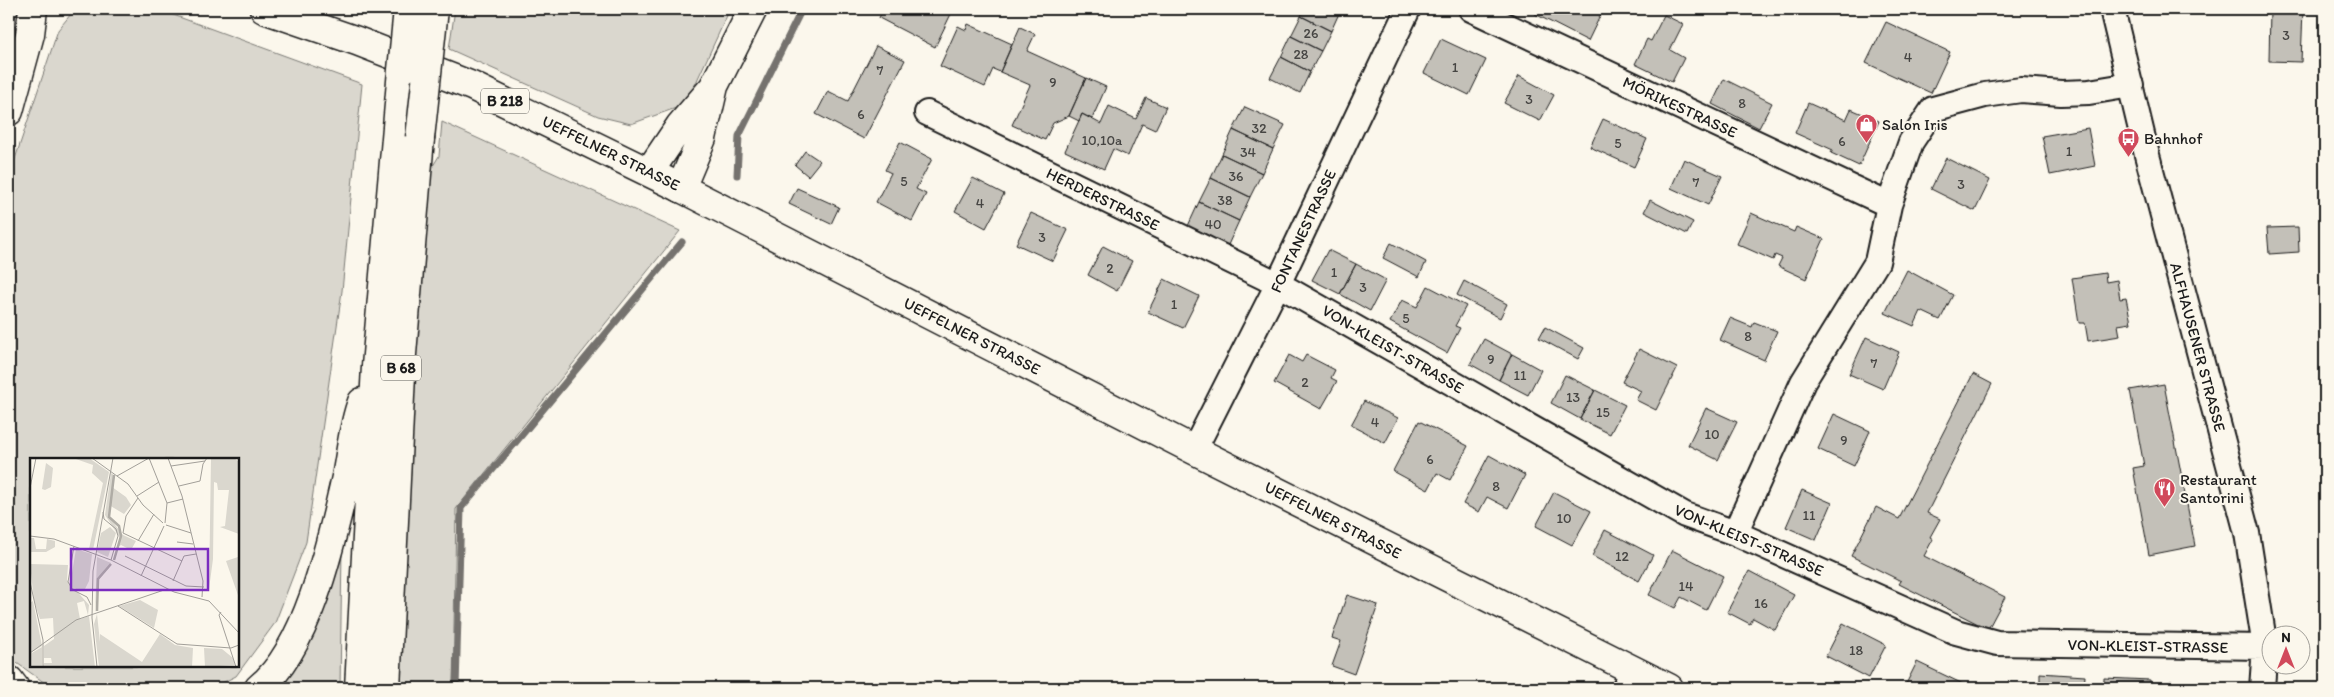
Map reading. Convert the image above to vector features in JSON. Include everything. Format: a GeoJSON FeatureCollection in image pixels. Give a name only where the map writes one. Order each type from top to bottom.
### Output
{"type":"FeatureCollection","features":[{"type":"Feature","properties":{"kind":"main road"},"geometry":{"type":"LineString","coordinates":[[9,111],[31,21],[44,9]]}},
{"type":"Feature","properties":{"kind":"main road","name":"UEFFELNER STRASSE"},"geometry":{"type":"LineString","coordinates":[[264,9],[357,40],[472,86],[681,188],[1194,450],[1629,680],[1669,688]]}},
{"type":"Feature","properties":{"kind":"main road","name":"B 68"},"geometry":{"type":"LineString","coordinates":[[386,688],[401,373],[408,133],[408,9]]}},
{"type":"Feature","properties":{"kind":"main road","name":"B 68"},"geometry":{"type":"LineString","coordinates":[[359,688],[376,366],[408,133],[434,9]]}},
{"type":"Feature","properties":{"kind":"main road"},"geometry":{"type":"LineString","coordinates":[[649,172],[680,126],[714,86],[753,9]]}},
{"type":"Feature","properties":{"kind":"main road"},"geometry":{"type":"LineString","coordinates":[[681,188],[702,138],[714,86]]}},
{"type":"Feature","properties":{"kind":"main road","name":"B 68"},"geometry":{"type":"LineString","coordinates":[[259,688],[268,681],[296,638],[320,582],[346,476],[357,415],[376,366]]}},
{"type":"Feature","properties":{"kind":"main road"},"geometry":{"type":"LineString","coordinates":[[9,680],[15,688]]}},
{"type":"Feature","properties":{"kind":"street","name":"FONTANESTRASSE"},"geometry":{"type":"LineString","coordinates":[[1194,450],[1278,284],[1408,9]]}},
{"type":"Feature","properties":{"kind":"street","name":"MÖRIKESTRASSE"},"geometry":{"type":"LineString","coordinates":[[1471,9],[1889,205]]}},
{"type":"Feature","properties":{"kind":"street","name":"ALFHAUSENER STRASSE"},"geometry":{"type":"LineString","coordinates":[[2112,9],[2147,155],[2247,532],[2262,628]]}},
{"type":"Feature","properties":{"kind":"street"},"geometry":{"type":"LineString","coordinates":[[1735,532],[1803,382],[1878,262],[1889,205],[1911,142],[1933,109],[2003,92],[2021,90],[2061,93],[2089,92],[2130,85]]}},
{"type":"Feature","properties":{"kind":"street","name":"HERDERSTRASSE"},"geometry":{"type":"LineString","coordinates":[[927,113],[1278,284]]}},
{"type":"Feature","properties":{"kind":"street","name":"VON-KLEIST-STRASSE"},"geometry":{"type":"LineString","coordinates":[[1278,284],[1685,515],[1735,532],[1976,639],[1997,643],[2054,645],[2262,647]]}},
{"type":"Feature","properties":{"kind":"street","name":"ALFHAUSENER STRASSE"},"geometry":{"type":"LineString","coordinates":[[2262,688],[2263,674]]}},
{"type":"Feature","properties":{"kind":"shaded area"},"geometry":{"type":"Polygon","coordinates":[[[75,9],[157,9],[362,84],[342,291],[306,542],[275,623],[236,676],[212,688],[52,688],[14,661],[9,652],[9,177],[58,30],[75,9]]]}},
{"type":"Feature","properties":{"kind":"shaded area"},"geometry":{"type":"Polygon","coordinates":[[[455,9],[730,9],[694,87],[676,108],[631,124],[598,116],[449,49],[455,9]]]}},
{"type":"Feature","properties":{"kind":"shaded area"},"geometry":{"type":"Polygon","coordinates":[[[442,122],[680,231],[456,509],[453,688],[395,688],[407,451],[431,169],[439,156],[442,122]]]}},
{"type":"Feature","properties":{"kind":"shaded area"},"geometry":{"type":"Polygon","coordinates":[[[342,548],[340,688],[276,688],[342,548]]]}},
{"type":"Feature","properties":{"kind":"building"},"geometry":{"type":"Polygon","coordinates":[[[883,9],[941,9],[951,14],[935,47],[879,18],[883,9]]]}},
{"type":"Feature","properties":{"kind":"building"},"geometry":{"type":"Polygon","coordinates":[[[1304,9],[1341,9],[1331,31],[1301,16],[1304,9]]]}},
{"type":"Feature","properties":{"kind":"building"},"geometry":{"type":"Polygon","coordinates":[[[1538,9],[1592,9],[1601,14],[1588,41],[1535,14],[1538,9]]]}},
{"type":"Feature","properties":{"kind":"building"},"geometry":{"type":"Polygon","coordinates":[[[2270,9],[2303,9],[2301,62],[2269,61],[2270,9]]]}},
{"type":"Feature","properties":{"kind":"building"},"geometry":{"type":"Polygon","coordinates":[[[1664,15],[1683,24],[1670,50],[1684,58],[1672,82],[1635,64],[1647,39],[1651,41],[1664,15]]]}},
{"type":"Feature","properties":{"kind":"building"},"geometry":{"type":"Polygon","coordinates":[[[1301,16],[1331,31],[1321,51],[1291,36],[1301,16]]]}},
{"type":"Feature","properties":{"kind":"building"},"geometry":{"type":"Polygon","coordinates":[[[1886,22],[1950,52],[1931,93],[1866,63],[1886,22]]]}},
{"type":"Feature","properties":{"kind":"building"},"geometry":{"type":"Polygon","coordinates":[[[968,24],[1012,44],[1000,72],[993,69],[985,87],[940,66],[958,26],[966,30],[968,24]]]}},
{"type":"Feature","properties":{"kind":"building"},"geometry":{"type":"Polygon","coordinates":[[[1020,27],[1035,34],[1027,51],[1086,78],[1069,116],[1053,123],[1045,140],[1012,125],[1030,85],[1000,72],[1020,27]]]}},
{"type":"Feature","properties":{"kind":"building"},"geometry":{"type":"Polygon","coordinates":[[[1291,36],[1321,51],[1310,72],[1281,57],[1291,36]]]}},
{"type":"Feature","properties":{"kind":"building"},"geometry":{"type":"Polygon","coordinates":[[[1441,39],[1486,60],[1469,95],[1424,73],[1441,39]]]}},
{"type":"Feature","properties":{"kind":"building"},"geometry":{"type":"Polygon","coordinates":[[[876,46],[905,60],[864,139],[816,114],[828,91],[848,101],[876,46]]]}},
{"type":"Feature","properties":{"kind":"building"},"geometry":{"type":"Polygon","coordinates":[[[1281,57],[1310,72],[1300,93],[1270,78],[1281,57]]]}},
{"type":"Feature","properties":{"kind":"building"},"geometry":{"type":"Polygon","coordinates":[[[1519,76],[1554,95],[1540,121],[1504,103],[1519,76]]]}},
{"type":"Feature","properties":{"kind":"building"},"geometry":{"type":"Polygon","coordinates":[[[1086,78],[1106,87],[1092,119],[1082,114],[1079,121],[1069,116],[1086,78]]]}},
{"type":"Feature","properties":{"kind":"building"},"geometry":{"type":"Polygon","coordinates":[[[1724,79],[1772,103],[1759,128],[1712,104],[1724,79]]]}},
{"type":"Feature","properties":{"kind":"building"},"geometry":{"type":"Polygon","coordinates":[[[1146,98],[1166,107],[1155,130],[1142,124],[1128,156],[1113,149],[1104,169],[1065,151],[1082,114],[1101,124],[1109,106],[1136,119],[1146,98]]]}},
{"type":"Feature","properties":{"kind":"building"},"geometry":{"type":"Polygon","coordinates":[[[1808,103],[1846,120],[1851,109],[1879,121],[1859,166],[1831,153],[1833,150],[1795,133],[1808,103]]]}},
{"type":"Feature","properties":{"kind":"building"},"geometry":{"type":"Polygon","coordinates":[[[1245,107],[1285,125],[1273,149],[1233,130],[1245,107]]]}},
{"type":"Feature","properties":{"kind":"building"},"geometry":{"type":"Polygon","coordinates":[[[1603,119],[1647,139],[1634,167],[1590,147],[1603,119]]]}},
{"type":"Feature","properties":{"kind":"building"},"geometry":{"type":"Polygon","coordinates":[[[2088,128],[2095,166],[2050,175],[2042,136],[2088,128]]]}},
{"type":"Feature","properties":{"kind":"building"},"geometry":{"type":"Polygon","coordinates":[[[1233,130],[1273,149],[1262,173],[1222,154],[1233,130]]]}},
{"type":"Feature","properties":{"kind":"building"},"geometry":{"type":"Polygon","coordinates":[[[900,142],[932,159],[916,189],[926,194],[912,221],[876,202],[891,173],[885,170],[900,142]]]}},
{"type":"Feature","properties":{"kind":"building"},"geometry":{"type":"Polygon","coordinates":[[[805,151],[820,161],[808,176],[795,165],[805,151]]]}},
{"type":"Feature","properties":{"kind":"building"},"geometry":{"type":"Polygon","coordinates":[[[1222,154],[1262,173],[1250,197],[1211,178],[1222,154]]]}},
{"type":"Feature","properties":{"kind":"building"},"geometry":{"type":"Polygon","coordinates":[[[1946,158],[1990,180],[1975,211],[1931,189],[1946,158]]]}},
{"type":"Feature","properties":{"kind":"building"},"geometry":{"type":"Polygon","coordinates":[[[1684,159],[1722,176],[1708,205],[1671,188],[1684,159]]]}},
{"type":"Feature","properties":{"kind":"building"},"geometry":{"type":"Polygon","coordinates":[[[973,178],[1004,194],[986,228],[955,211],[973,178]]]}},
{"type":"Feature","properties":{"kind":"building"},"geometry":{"type":"Polygon","coordinates":[[[1211,178],[1250,197],[1239,221],[1199,202],[1211,178]]]}},
{"type":"Feature","properties":{"kind":"building"},"geometry":{"type":"Polygon","coordinates":[[[797,188],[839,207],[831,224],[789,204],[797,188]]]}},
{"type":"Feature","properties":{"kind":"building"},"geometry":{"type":"Polygon","coordinates":[[[1650,200],[1693,222],[1687,234],[1644,212],[1650,200]]]}},
{"type":"Feature","properties":{"kind":"building"},"geometry":{"type":"Polygon","coordinates":[[[1199,202],[1239,221],[1228,245],[1188,226],[1199,202]]]}},
{"type":"Feature","properties":{"kind":"building"},"geometry":{"type":"Polygon","coordinates":[[[1031,213],[1068,230],[1053,261],[1016,244],[1031,213]]]}},
{"type":"Feature","properties":{"kind":"building"},"geometry":{"type":"Polygon","coordinates":[[[1751,213],[1794,232],[1796,227],[1824,239],[1806,279],[1778,266],[1782,258],[1775,255],[1773,260],[1737,244],[1751,213]]]}},
{"type":"Feature","properties":{"kind":"building"},"geometry":{"type":"Polygon","coordinates":[[[2298,227],[2299,252],[2269,254],[2267,228],[2298,227]]]}},
{"type":"Feature","properties":{"kind":"building"},"geometry":{"type":"Polygon","coordinates":[[[1391,243],[1426,262],[1419,277],[1383,258],[1391,243]]]}},
{"type":"Feature","properties":{"kind":"building"},"geometry":{"type":"Polygon","coordinates":[[[1103,246],[1132,261],[1117,291],[1088,275],[1103,246]]]}},
{"type":"Feature","properties":{"kind":"building"},"geometry":{"type":"Polygon","coordinates":[[[1328,250],[1356,264],[1340,294],[1312,280],[1328,250]]]}},
{"type":"Feature","properties":{"kind":"building"},"geometry":{"type":"Polygon","coordinates":[[[1356,264],[1386,280],[1370,311],[1340,294],[1356,264]]]}},
{"type":"Feature","properties":{"kind":"building"},"geometry":{"type":"Polygon","coordinates":[[[1907,270],[1953,295],[1940,320],[1921,311],[1914,326],[1885,313],[1907,270]]]}},
{"type":"Feature","properties":{"kind":"building"},"geometry":{"type":"Polygon","coordinates":[[[2105,273],[2106,282],[2117,280],[2120,299],[2126,298],[2131,323],[2118,325],[2120,336],[2088,341],[2085,323],[2079,323],[2072,278],[2105,273]]]}},
{"type":"Feature","properties":{"kind":"building"},"geometry":{"type":"Polygon","coordinates":[[[1164,279],[1199,296],[1183,328],[1148,312],[1164,279]]]}},
{"type":"Feature","properties":{"kind":"building"},"geometry":{"type":"Polygon","coordinates":[[[1464,281],[1507,304],[1500,318],[1457,295],[1464,281]]]}},
{"type":"Feature","properties":{"kind":"building"},"geometry":{"type":"Polygon","coordinates":[[[1428,286],[1466,306],[1455,326],[1460,328],[1447,353],[1390,322],[1402,300],[1417,307],[1428,286]]]}},
{"type":"Feature","properties":{"kind":"building"},"geometry":{"type":"Polygon","coordinates":[[[1730,318],[1752,327],[1754,322],[1777,331],[1764,360],[1720,340],[1730,318]]]}},
{"type":"Feature","properties":{"kind":"building"},"geometry":{"type":"Polygon","coordinates":[[[1545,327],[1584,348],[1578,359],[1539,338],[1545,327]]]}},
{"type":"Feature","properties":{"kind":"building"},"geometry":{"type":"Polygon","coordinates":[[[1866,337],[1899,352],[1883,389],[1849,374],[1866,337]]]}},
{"type":"Feature","properties":{"kind":"building"},"geometry":{"type":"Polygon","coordinates":[[[1484,339],[1512,354],[1499,380],[1470,364],[1484,339]]]}},
{"type":"Feature","properties":{"kind":"building"},"geometry":{"type":"Polygon","coordinates":[[[1639,349],[1677,368],[1656,410],[1636,400],[1641,391],[1622,382],[1639,349]]]}},
{"type":"Feature","properties":{"kind":"building"},"geometry":{"type":"Polygon","coordinates":[[[1512,354],[1541,370],[1528,395],[1499,380],[1512,354]]]}},
{"type":"Feature","properties":{"kind":"building"},"geometry":{"type":"Polygon","coordinates":[[[1289,355],[1302,362],[1306,355],[1335,370],[1331,378],[1337,381],[1321,409],[1274,383],[1289,355]]]}},
{"type":"Feature","properties":{"kind":"building"},"geometry":{"type":"Polygon","coordinates":[[[1973,374],[1992,384],[1927,513],[1940,519],[1930,537],[1933,539],[1924,556],[2005,597],[1988,629],[1899,584],[1901,581],[1851,556],[1876,507],[1899,519],[1973,374]]]}},
{"type":"Feature","properties":{"kind":"building"},"geometry":{"type":"Polygon","coordinates":[[[1565,375],[1595,390],[1580,419],[1551,403],[1565,375]]]}},
{"type":"Feature","properties":{"kind":"building","name":"Restaurant Santorini"},"geometry":{"type":"Polygon","coordinates":[[[2164,384],[2195,546],[2149,555],[2133,468],[2144,466],[2130,390],[2164,384]]]}},
{"type":"Feature","properties":{"kind":"building"},"geometry":{"type":"Polygon","coordinates":[[[1595,390],[1625,405],[1610,434],[1580,419],[1595,390]]]}},
{"type":"Feature","properties":{"kind":"building"},"geometry":{"type":"Polygon","coordinates":[[[1364,401],[1398,418],[1385,443],[1351,425],[1364,401]]]}},
{"type":"Feature","properties":{"kind":"building"},"geometry":{"type":"Polygon","coordinates":[[[1706,408],[1737,422],[1718,460],[1688,445],[1706,408]]]}},
{"type":"Feature","properties":{"kind":"building"},"geometry":{"type":"Polygon","coordinates":[[[1834,414],[1870,431],[1854,466],[1818,449],[1834,414]]]}},
{"type":"Feature","properties":{"kind":"building"},"geometry":{"type":"Polygon","coordinates":[[[1419,421],[1468,446],[1450,480],[1437,473],[1428,490],[1393,471],[1419,421]]]}},
{"type":"Feature","properties":{"kind":"building"},"geometry":{"type":"Polygon","coordinates":[[[1489,455],[1525,475],[1508,508],[1487,497],[1479,512],[1463,504],[1489,455]]]}},
{"type":"Feature","properties":{"kind":"building"},"geometry":{"type":"Polygon","coordinates":[[[1802,490],[1832,503],[1816,540],[1786,527],[1802,490]]]}},
{"type":"Feature","properties":{"kind":"building"},"geometry":{"type":"Polygon","coordinates":[[[1554,492],[1591,511],[1572,545],[1536,526],[1554,492]]]}},
{"type":"Feature","properties":{"kind":"building"},"geometry":{"type":"Polygon","coordinates":[[[1605,530],[1653,555],[1639,581],[1592,556],[1605,530]]]}},
{"type":"Feature","properties":{"kind":"building"},"geometry":{"type":"Polygon","coordinates":[[[1672,550],[1723,576],[1706,610],[1681,597],[1675,608],[1649,595],[1672,550]]]}},
{"type":"Feature","properties":{"kind":"building"},"geometry":{"type":"Polygon","coordinates":[[[1749,571],[1794,595],[1775,630],[1753,618],[1750,624],[1727,612],[1749,571]]]}},
{"type":"Feature","properties":{"kind":"building"},"geometry":{"type":"Polygon","coordinates":[[[1347,595],[1378,605],[1354,674],[1332,666],[1341,641],[1332,638],[1347,595]]]}},
{"type":"Feature","properties":{"kind":"building"},"geometry":{"type":"Polygon","coordinates":[[[1843,623],[1886,645],[1869,678],[1826,656],[1843,623]]]}},
{"type":"Feature","properties":{"kind":"building"},"geometry":{"type":"Polygon","coordinates":[[[1917,662],[1963,684],[1961,688],[1904,688],[1917,662]]]}},
{"type":"Feature","properties":{"kind":"building"},"geometry":{"type":"Polygon","coordinates":[[[2040,673],[2085,676],[2084,688],[2040,688],[2040,673]]]}},
{"type":"Feature","properties":{"kind":"building"},"geometry":{"type":"Polygon","coordinates":[[[2104,678],[2150,680],[2150,688],[2104,688],[2104,678]]]}},
{"type":"Feature","properties":{"kind":"building"},"geometry":{"type":"Polygon","coordinates":[[[2170,681],[2213,683],[2213,688],[2170,688],[2170,681]]]}},
{"type":"Feature","properties":{"kind":"waterway"},"geometry":{"type":"LineString","coordinates":[[737,175],[739,136],[802,9]]}},
{"type":"Feature","properties":{"kind":"waterway"},"geometry":{"type":"LineString","coordinates":[[456,688],[461,508],[682,242]]}},
{"type":"Feature","properties":{"kind":"place","name":"Salon Iris"},"geometry":{"type":"Point","coordinates":[1866,143]}},
{"type":"Feature","properties":{"kind":"place","name":"Bahnhof"},"geometry":{"type":"Point","coordinates":[2128,157]}},
{"type":"Feature","properties":{"kind":"place","name":"Restaurant Santorini"},"geometry":{"type":"Point","coordinates":[2164,507]}}]}
